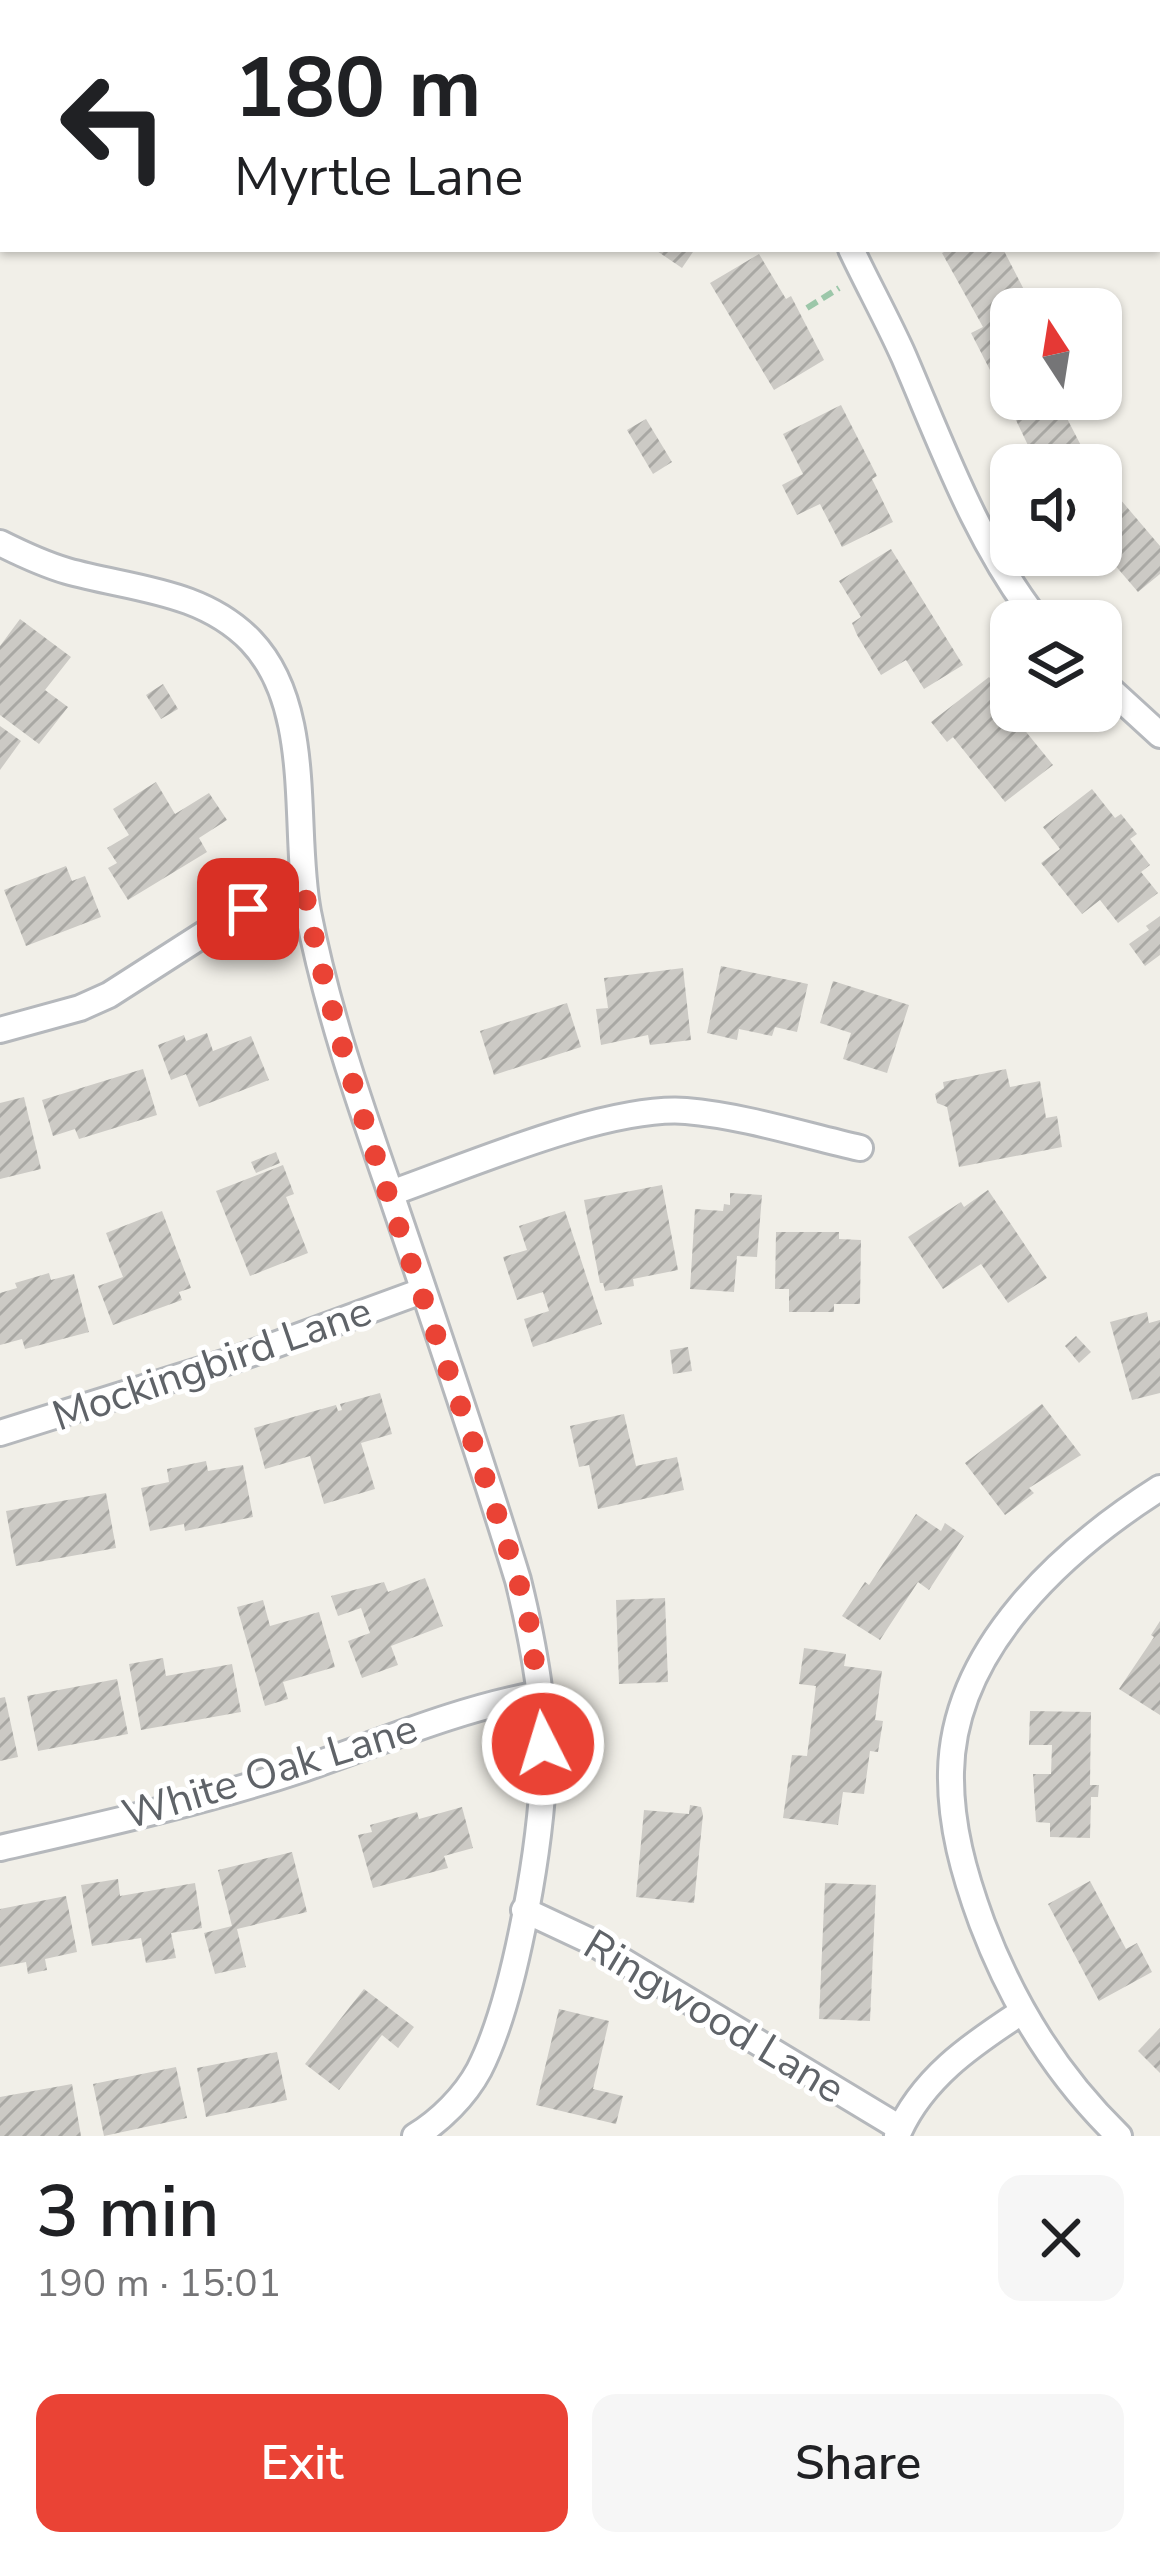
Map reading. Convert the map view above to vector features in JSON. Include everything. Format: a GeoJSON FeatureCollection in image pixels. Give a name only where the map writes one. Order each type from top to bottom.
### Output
{"type":"FeatureCollection","features":[{"type":"Feature","properties":{"kind":"street"},"geometry":{"type":"LineString","coordinates":[[852,252],[897,341],[972,515],[1023,600]]}},
{"type":"Feature","properties":{"kind":"street"},"geometry":{"type":"LineString","coordinates":[[0,543],[69,572],[186,599],[218,614],[253,643],[275,678],[289,720],[301,813],[303,885],[345,1065],[518,1580],[531,1630],[539,1694],[543,1782],[524,1910],[505,1996],[479,2070],[444,2113],[415,2136]]}},
{"type":"Feature","properties":{"kind":"street"},"geometry":{"type":"LineString","coordinates":[[1122,700],[1160,735]]}},
{"type":"Feature","properties":{"kind":"street"},"geometry":{"type":"LineString","coordinates":[[0,1030],[65,1013],[109,995],[215,927],[303,885]]}},
{"type":"Feature","properties":{"kind":"street"},"geometry":{"type":"LineString","coordinates":[[391,1193],[587,1126],[660,1111],[721,1116],[860,1148]]}},
{"type":"Feature","properties":{"kind":"street","name":"Mockingbird Lane"},"geometry":{"type":"LineString","coordinates":[[0,1433],[236,1359],[422,1291]]}},
{"type":"Feature","properties":{"kind":"street"},"geometry":{"type":"LineString","coordinates":[[1119,2136],[1070,2085],[1020,2013],[991,1948],[958,1850],[950,1768],[956,1725],[993,1644],[1017,1611],[1058,1566],[1160,1488]]}},
{"type":"Feature","properties":{"kind":"street","name":"White Oak Lane"},"geometry":{"type":"LineString","coordinates":[[0,1848],[243,1786],[469,1708],[539,1694]]}},
{"type":"Feature","properties":{"kind":"street","name":"Ringwood Lane"},"geometry":{"type":"LineString","coordinates":[[524,1910],[588,1940],[899,2132]]}},
{"type":"Feature","properties":{"kind":"street"},"geometry":{"type":"LineString","coordinates":[[899,2132],[953,2059],[1020,2013]]}},
{"type":"Feature","properties":{"kind":"path"},"geometry":{"type":"LineString","coordinates":[[807,308],[863,273]]}},
{"type":"Feature","properties":{"kind":"building"},"geometry":{"type":"Polygon","coordinates":[[[658,252],[693,252],[682,268],[658,252]]]}},
{"type":"Feature","properties":{"kind":"building"},"geometry":{"type":"Polygon","coordinates":[[[1005,252],[1023,288],[990,288],[990,370],[971,333],[983,327],[942,253],[1005,252]]]}},
{"type":"Feature","properties":{"kind":"building"},"geometry":{"type":"Polygon","coordinates":[[[759,254],[786,299],[791,296],[824,360],[774,390],[710,283],[759,254]]]}},
{"type":"Feature","properties":{"kind":"building"},"geometry":{"type":"Polygon","coordinates":[[[841,405],[877,476],[872,479],[893,522],[842,547],[820,504],[797,515],[782,485],[803,474],[783,434],[841,405]]]}},
{"type":"Feature","properties":{"kind":"building"},"geometry":{"type":"Polygon","coordinates":[[[646,419],[672,462],[653,474],[627,430],[646,419]]]}},
{"type":"Feature","properties":{"kind":"building"},"geometry":{"type":"Polygon","coordinates":[[[1016,420],[1068,420],[1080,444],[1027,444],[1016,420]]]}},
{"type":"Feature","properties":{"kind":"building"},"geometry":{"type":"Polygon","coordinates":[[[1122,501],[1160,546],[1160,574],[1138,592],[1122,573],[1122,501]]]}},
{"type":"Feature","properties":{"kind":"building"},"geometry":{"type":"Polygon","coordinates":[[[891,549],[963,665],[924,689],[906,660],[881,675],[857,635],[852,623],[861,617],[839,581],[891,549]]]}},
{"type":"Feature","properties":{"kind":"building"},"geometry":{"type":"Polygon","coordinates":[[[20,619],[71,657],[45,690],[68,707],[39,744],[0,715],[0,646],[20,619]]]}},
{"type":"Feature","properties":{"kind":"building"},"geometry":{"type":"Polygon","coordinates":[[[989,677],[990,732],[1026,732],[1053,765],[1005,802],[953,737],[947,742],[931,722],[989,677]]]}},
{"type":"Feature","properties":{"kind":"building"},"geometry":{"type":"Polygon","coordinates":[[[163,684],[178,709],[161,719],[146,695],[163,684]]]}},
{"type":"Feature","properties":{"kind":"building"},"geometry":{"type":"Polygon","coordinates":[[[0,726],[21,741],[0,770],[0,726]]]}},
{"type":"Feature","properties":{"kind":"building"},"geometry":{"type":"Polygon","coordinates":[[[156,782],[175,814],[209,793],[227,820],[199,838],[207,852],[128,900],[108,868],[117,863],[107,848],[129,835],[113,809],[156,782]]]}},
{"type":"Feature","properties":{"kind":"building"},"geometry":{"type":"Polygon","coordinates":[[[1092,789],[1115,818],[1121,814],[1137,834],[1130,839],[1150,865],[1141,872],[1158,893],[1118,923],[1100,900],[1082,914],[1041,863],[1060,849],[1043,827],[1092,789]]]}},
{"type":"Feature","properties":{"kind":"building"},"geometry":{"type":"Polygon","coordinates":[[[66,866],[72,881],[85,876],[101,917],[26,946],[4,890],[66,866]]]}},
{"type":"Feature","properties":{"kind":"building"},"geometry":{"type":"Polygon","coordinates":[[[1160,916],[1160,955],[1145,966],[1129,944],[1160,916]]]}},
{"type":"Feature","properties":{"kind":"building"},"geometry":{"type":"Polygon","coordinates":[[[721,966],[808,984],[797,1032],[775,1027],[772,1036],[739,1029],[737,1040],[707,1033],[721,966]]]}},
{"type":"Feature","properties":{"kind":"building"},"geometry":{"type":"Polygon","coordinates":[[[683,968],[691,1040],[650,1045],[648,1035],[601,1045],[596,1009],[608,1008],[604,978],[683,968]]]}},
{"type":"Feature","properties":{"kind":"building"},"geometry":{"type":"Polygon","coordinates":[[[833,981],[909,1005],[887,1073],[843,1059],[851,1033],[820,1023],[833,981]]]}},
{"type":"Feature","properties":{"kind":"building"},"geometry":{"type":"Polygon","coordinates":[[[567,1003],[581,1047],[494,1075],[480,1031],[567,1003]]]}},
{"type":"Feature","properties":{"kind":"building"},"geometry":{"type":"Polygon","coordinates":[[[207,1033],[213,1051],[251,1036],[269,1080],[199,1107],[186,1074],[171,1080],[158,1045],[207,1033]]]}},
{"type":"Feature","properties":{"kind":"building"},"geometry":{"type":"Polygon","coordinates":[[[143,1069],[157,1115],[79,1139],[75,1129],[53,1136],[42,1100],[143,1069]]]}},
{"type":"Feature","properties":{"kind":"building"},"geometry":{"type":"Polygon","coordinates":[[[1006,1069],[1010,1087],[1040,1081],[1046,1118],[1057,1116],[1062,1147],[959,1167],[947,1107],[937,1103],[935,1094],[944,1088],[943,1082],[1006,1069]]]}},
{"type":"Feature","properties":{"kind":"building"},"geometry":{"type":"Polygon","coordinates":[[[24,1097],[41,1169],[0,1179],[0,1103],[24,1097]]]}},
{"type":"Feature","properties":{"kind":"building"},"geometry":{"type":"Polygon","coordinates":[[[276,1152],[280,1163],[256,1173],[251,1162],[276,1152]]]}},
{"type":"Feature","properties":{"kind":"building"},"geometry":{"type":"Polygon","coordinates":[[[283,1165],[294,1194],[286,1197],[308,1253],[250,1276],[216,1191],[283,1165]]]}},
{"type":"Feature","properties":{"kind":"building"},"geometry":{"type":"Polygon","coordinates":[[[662,1185],[678,1270],[633,1279],[634,1286],[605,1291],[584,1200],[662,1185]]]}},
{"type":"Feature","properties":{"kind":"building"},"geometry":{"type":"Polygon","coordinates":[[[988,1190],[1047,1278],[1008,1303],[981,1264],[943,1289],[908,1237],[988,1190]]]}},
{"type":"Feature","properties":{"kind":"building"},"geometry":{"type":"Polygon","coordinates":[[[730,1193],[762,1195],[757,1257],[737,1256],[734,1292],[690,1289],[695,1209],[723,1211],[724,1204],[730,1205],[730,1193]]]}},
{"type":"Feature","properties":{"kind":"building"},"geometry":{"type":"Polygon","coordinates":[[[162,1211],[191,1288],[179,1292],[182,1300],[113,1325],[98,1286],[123,1277],[106,1233],[162,1211]]]}},
{"type":"Feature","properties":{"kind":"building"},"geometry":{"type":"Polygon","coordinates":[[[565,1211],[602,1324],[533,1347],[524,1319],[549,1311],[543,1292],[517,1300],[503,1257],[527,1250],[519,1226],[565,1211]]]}},
{"type":"Feature","properties":{"kind":"building"},"geometry":{"type":"Polygon","coordinates":[[[776,1232],[839,1232],[839,1239],[861,1240],[860,1304],[834,1304],[834,1312],[789,1312],[789,1289],[775,1289],[776,1232]]]}},
{"type":"Feature","properties":{"kind":"building"},"geometry":{"type":"Polygon","coordinates":[[[49,1273],[51,1280],[74,1274],[89,1332],[25,1349],[22,1339],[0,1345],[0,1293],[49,1273]]]}},
{"type":"Feature","properties":{"kind":"building"},"geometry":{"type":"Polygon","coordinates":[[[1147,1312],[1149,1323],[1160,1320],[1160,1393],[1132,1400],[1110,1322],[1147,1312]]]}},
{"type":"Feature","properties":{"kind":"building"},"geometry":{"type":"Polygon","coordinates":[[[1076,1336],[1091,1352],[1079,1363],[1065,1346],[1076,1336]]]}},
{"type":"Feature","properties":{"kind":"building"},"geometry":{"type":"Polygon","coordinates":[[[688,1347],[692,1371],[673,1374],[670,1350],[688,1347]]]}},
{"type":"Feature","properties":{"kind":"building"},"geometry":{"type":"Polygon","coordinates":[[[380,1393],[392,1434],[361,1443],[375,1489],[324,1504],[310,1456],[265,1469],[254,1428],[336,1405],[342,1410],[340,1404],[380,1393]]]}},
{"type":"Feature","properties":{"kind":"building"},"geometry":{"type":"Polygon","coordinates":[[[1042,1404],[1081,1455],[1029,1488],[1034,1493],[1005,1515],[965,1463],[1042,1404]]]}},
{"type":"Feature","properties":{"kind":"building"},"geometry":{"type":"Polygon","coordinates":[[[624,1414],[636,1466],[677,1457],[684,1490],[598,1509],[589,1465],[579,1467],[570,1426],[624,1414]]]}},
{"type":"Feature","properties":{"kind":"building"},"geometry":{"type":"Polygon","coordinates":[[[206,1461],[208,1471],[243,1465],[253,1517],[185,1531],[184,1524],[150,1531],[141,1488],[169,1482],[167,1469],[206,1461]]]}},
{"type":"Feature","properties":{"kind":"building"},"geometry":{"type":"Polygon","coordinates":[[[106,1493],[116,1548],[16,1566],[6,1511],[106,1493]]]}},
{"type":"Feature","properties":{"kind":"building"},"geometry":{"type":"Polygon","coordinates":[[[916,1514],[941,1531],[945,1523],[964,1536],[929,1590],[918,1582],[880,1640],[842,1616],[865,1582],[869,1585],[916,1514]]]}},
{"type":"Feature","properties":{"kind":"building"},"geometry":{"type":"Polygon","coordinates":[[[425,1578],[443,1626],[391,1646],[398,1665],[362,1678],[348,1641],[370,1633],[361,1608],[338,1616],[331,1596],[384,1582],[388,1592],[425,1578]]]}},
{"type":"Feature","properties":{"kind":"building"},"geometry":{"type":"Polygon","coordinates":[[[665,1598],[668,1682],[619,1684],[616,1600],[665,1598]]]}},
{"type":"Feature","properties":{"kind":"building"},"geometry":{"type":"Polygon","coordinates":[[[263,1600],[270,1626],[319,1612],[335,1667],[283,1682],[288,1699],[265,1706],[237,1607],[263,1600]]]}},
{"type":"Feature","properties":{"kind":"building"},"geometry":{"type":"Polygon","coordinates":[[[1160,1621],[1160,1715],[1119,1689],[1160,1621]]]}},
{"type":"Feature","properties":{"kind":"building"},"geometry":{"type":"Polygon","coordinates":[[[804,1648],[846,1654],[844,1666],[882,1671],[875,1720],[883,1721],[878,1752],[870,1751],[864,1794],[843,1792],[838,1825],[783,1818],[792,1755],[807,1756],[816,1686],[799,1684],[804,1648]]]}},
{"type":"Feature","properties":{"kind":"building"},"geometry":{"type":"Polygon","coordinates":[[[163,1658],[166,1676],[232,1664],[241,1712],[141,1730],[129,1664],[163,1658]]]}},
{"type":"Feature","properties":{"kind":"building"},"geometry":{"type":"Polygon","coordinates":[[[117,1679],[128,1734],[38,1751],[27,1696],[117,1679]]]}},
{"type":"Feature","properties":{"kind":"building"},"geometry":{"type":"Polygon","coordinates":[[[5,1697],[18,1757],[0,1761],[0,1698],[5,1697]]]}},
{"type":"Feature","properties":{"kind":"building"},"geometry":{"type":"Polygon","coordinates":[[[1030,1711],[1091,1712],[1090,1785],[1099,1785],[1098,1797],[1091,1797],[1090,1838],[1050,1837],[1050,1823],[1036,1822],[1033,1774],[1051,1774],[1052,1745],[1029,1745],[1030,1711]]]}},
{"type":"Feature","properties":{"kind":"building"},"geometry":{"type":"Polygon","coordinates":[[[690,1805],[701,1807],[703,1815],[694,1903],[636,1897],[644,1810],[689,1814],[690,1805]]]}},
{"type":"Feature","properties":{"kind":"building"},"geometry":{"type":"Polygon","coordinates":[[[462,1807],[473,1848],[444,1856],[448,1868],[373,1888],[358,1835],[372,1832],[370,1825],[417,1812],[419,1819],[462,1807]]]}},
{"type":"Feature","properties":{"kind":"building"},"geometry":{"type":"Polygon","coordinates":[[[292,1852],[307,1912],[237,1929],[246,1967],[215,1974],[204,1933],[232,1926],[218,1870],[292,1852]]]}},
{"type":"Feature","properties":{"kind":"building"},"geometry":{"type":"Polygon","coordinates":[[[118,1879],[120,1896],[195,1883],[202,1928],[171,1933],[176,1958],[146,1963],[141,1938],[92,1946],[81,1885],[118,1879]]]}},
{"type":"Feature","properties":{"kind":"building"},"geometry":{"type":"Polygon","coordinates":[[[1090,1881],[1126,1949],[1137,1943],[1152,1972],[1099,2001],[1048,1904],[1090,1881]]]}},
{"type":"Feature","properties":{"kind":"building"},"geometry":{"type":"Polygon","coordinates":[[[825,1883],[876,1885],[870,2021],[819,2019],[825,1883]]]}},
{"type":"Feature","properties":{"kind":"building"},"geometry":{"type":"Polygon","coordinates":[[[66,1896],[77,1952],[45,1959],[47,1970],[28,1974],[26,1962],[0,1967],[0,1909],[66,1896]]]}},
{"type":"Feature","properties":{"kind":"building"},"geometry":{"type":"Polygon","coordinates":[[[364,1989],[414,2027],[398,2048],[382,2035],[339,2090],[305,2064],[364,1989]]]}},
{"type":"Feature","properties":{"kind":"building"},"geometry":{"type":"Polygon","coordinates":[[[559,2009],[609,2021],[593,2089],[623,2096],[616,2124],[536,2105],[559,2009]]]}},
{"type":"Feature","properties":{"kind":"building"},"geometry":{"type":"Polygon","coordinates":[[[1160,2028],[1160,2073],[1138,2051],[1160,2028]]]}},
{"type":"Feature","properties":{"kind":"building"},"geometry":{"type":"Polygon","coordinates":[[[277,2052],[287,2100],[206,2117],[197,2068],[277,2052]]]}},
{"type":"Feature","properties":{"kind":"building"},"geometry":{"type":"Polygon","coordinates":[[[176,2067],[187,2118],[104,2136],[93,2084],[176,2067]]]}},
{"type":"Feature","properties":{"kind":"building"},"geometry":{"type":"Polygon","coordinates":[[[72,2084],[81,2136],[0,2136],[0,2097],[72,2084]]]}},
{"type":"Feature","properties":{"kind":"route"},"geometry":{"type":"LineString","coordinates":[[248,909],[303,885],[345,1065],[518,1580],[531,1630],[543,1744]]}}]}
